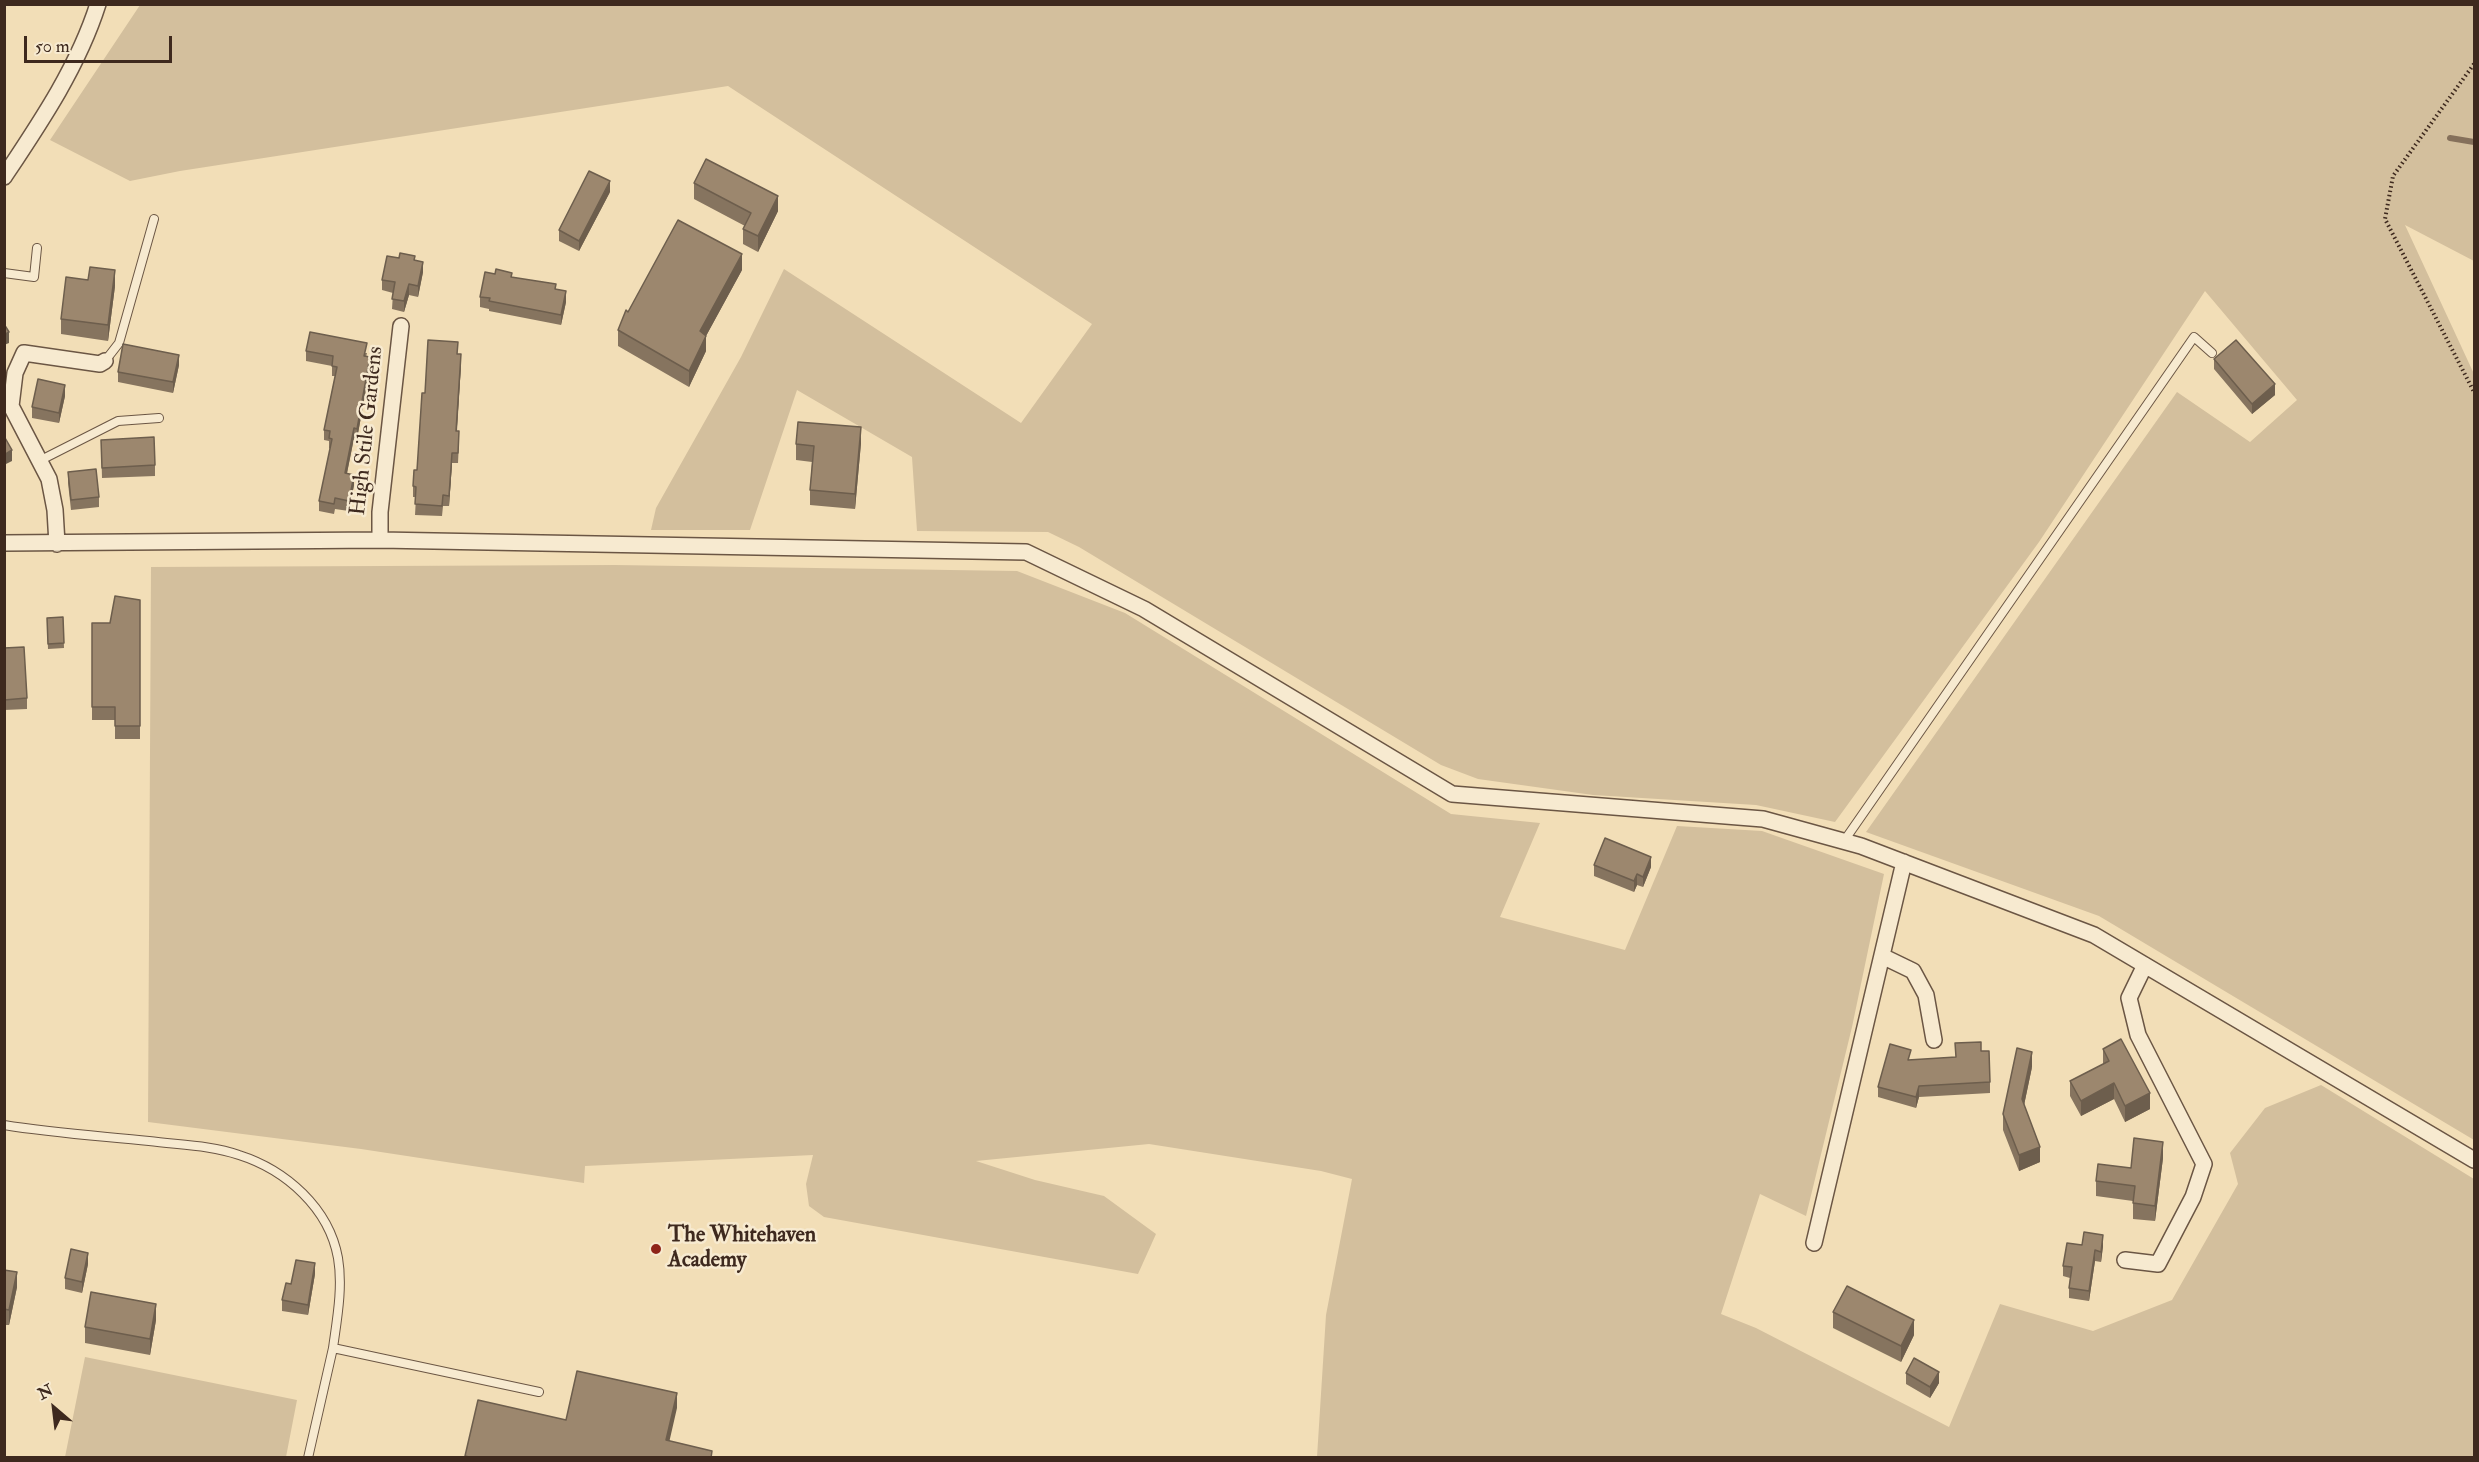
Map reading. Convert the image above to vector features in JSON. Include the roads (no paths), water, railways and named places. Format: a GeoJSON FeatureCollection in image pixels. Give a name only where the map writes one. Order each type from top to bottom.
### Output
{"type":"FeatureCollection","features":[{"type":"Feature","properties":{"kind":"street"},"geometry":{"type":"LineString","coordinates":[[4,177],[48,110],[91,26],[98,4]]}},
{"type":"Feature","properties":{"kind":"street","name":"High Stile Gardens"},"geometry":{"type":"LineString","coordinates":[[380,540],[401,326]]}},
{"type":"Feature","properties":{"kind":"street"},"geometry":{"type":"LineString","coordinates":[[57,544],[53,494],[49,479],[10,406],[15,373],[24,353],[100,364],[105,361]]}},
{"type":"Feature","properties":{"kind":"street"},"geometry":{"type":"LineString","coordinates":[[4,543],[380,540],[1026,552],[1144,609],[1452,794],[1763,819],[1844,841],[1904,862],[2094,935],[2475,1160]]}},
{"type":"Feature","properties":{"kind":"street"},"geometry":{"type":"LineString","coordinates":[[1814,1243],[1904,862]]}},
{"type":"Feature","properties":{"kind":"street"},"geometry":{"type":"LineString","coordinates":[[1882,956],[1913,971],[1926,995],[1935,1040]]}},
{"type":"Feature","properties":{"kind":"street"},"geometry":{"type":"LineString","coordinates":[[2125,1260],[2158,1264],[2193,1197],[2204,1164],[2138,1035],[2129,998],[2145,965]]}},
{"type":"Feature","properties":{"kind":"lane"},"geometry":{"type":"LineString","coordinates":[[105,361],[119,343],[154,219]]}},
{"type":"Feature","properties":{"kind":"lane"},"geometry":{"type":"LineString","coordinates":[[4,273],[34,277],[37,248]]}},
{"type":"Feature","properties":{"kind":"lane"},"geometry":{"type":"LineString","coordinates":[[1844,841],[2194,337],[2212,353]]}},
{"type":"Feature","properties":{"kind":"lane"},"geometry":{"type":"LineString","coordinates":[[38,461],[118,421],[159,418]]}},
{"type":"Feature","properties":{"kind":"lane"},"geometry":{"type":"LineString","coordinates":[[4,1125],[206,1147],[239,1155],[265,1166],[289,1180],[307,1197],[332,1235],[338,1258],[340,1285],[333,1348],[308,1458]]}},
{"type":"Feature","properties":{"kind":"lane"},"geometry":{"type":"LineString","coordinates":[[333,1348],[539,1392]]}},
{"type":"Feature","properties":{"kind":"waterway"},"geometry":{"type":"LineString","coordinates":[[2450,138],[2474,142]]}},
{"type":"Feature","properties":{"kind":"place","name":"The Whitehaven Academy"},"geometry":{"type":"Point","coordinates":[656,1249]}}]}
